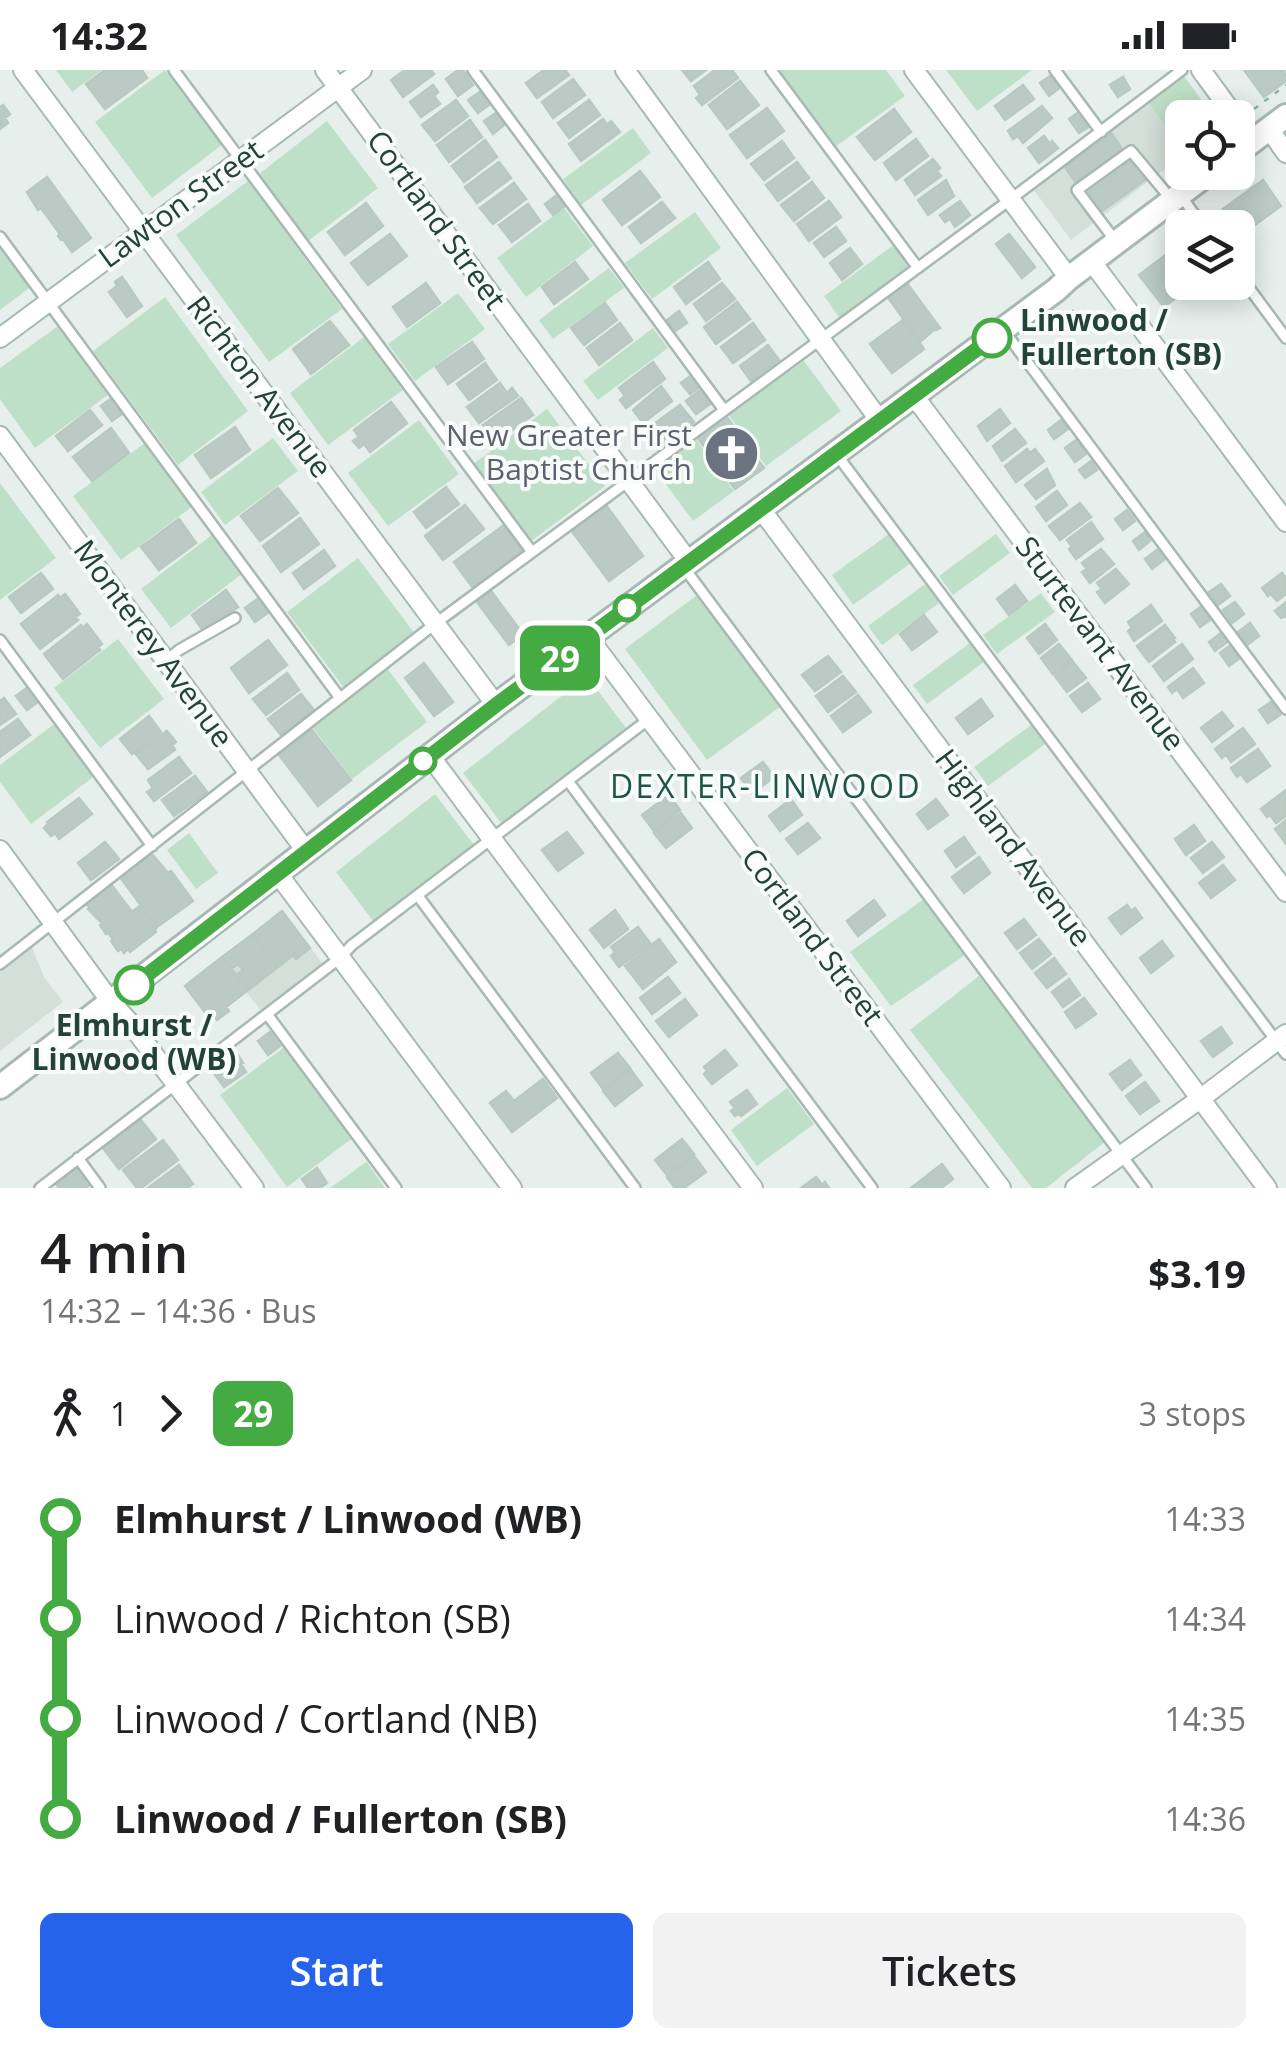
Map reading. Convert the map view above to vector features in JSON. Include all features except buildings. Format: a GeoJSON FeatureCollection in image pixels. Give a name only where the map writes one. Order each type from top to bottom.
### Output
{"type":"FeatureCollection","features":[{"type":"Feature","properties":{"kind":"street","name":"Richton Avenue"},"geometry":{"type":"LineString","coordinates":[[22,70],[496,705]]}},
{"type":"Feature","properties":{"kind":"street","name":"Cortland Street"},"geometry":{"type":"LineString","coordinates":[[325,70],[629,480],[687,565]]}},
{"type":"Feature","properties":{"kind":"street","name":"Lawton Street"},"geometry":{"type":"LineString","coordinates":[[0,338],[362,70]]}},
{"type":"Feature","properties":{"kind":"street"},"geometry":{"type":"LineString","coordinates":[[624,70],[880,421]]}},
{"type":"Feature","properties":{"kind":"street"},"geometry":{"type":"LineString","coordinates":[[914,70],[1069,278]]}},
{"type":"Feature","properties":{"kind":"street"},"geometry":{"type":"LineString","coordinates":[[1201,70],[1228,100]]}},
{"type":"Feature","properties":{"kind":"street"},"geometry":{"type":"LineString","coordinates":[[1261,134],[1286,153]]}},
{"type":"Feature","properties":{"kind":"street"},"geometry":{"type":"LineString","coordinates":[[0,1088],[496,705],[1186,190]]}},
{"type":"Feature","properties":{"kind":"street"},"geometry":{"type":"LineString","coordinates":[[1092,262],[1286,522]]}},
{"type":"Feature","properties":{"kind":"street","name":"Sturtevant Avenue"},"geometry":{"type":"LineString","coordinates":[[914,396],[1286,892]]}},
{"type":"Feature","properties":{"kind":"street","name":"Monterey Avenue"},"geometry":{"type":"LineString","coordinates":[[0,436],[306,851]]}},
{"type":"Feature","properties":{"kind":"street","name":"Highland Avenue"},"geometry":{"type":"LineString","coordinates":[[760,508],[1266,1188]]}},
{"type":"Feature","properties":{"kind":"street","name":"Cortland Street"},"geometry":{"type":"LineString","coordinates":[[588,638],[1000,1188]]}},
{"type":"Feature","properties":{"kind":"street"},"geometry":{"type":"LineString","coordinates":[[430,756],[753,1188]]}},
{"type":"Feature","properties":{"kind":"street"},"geometry":{"type":"LineString","coordinates":[[0,850],[254,1188]]}},
{"type":"Feature","properties":{"kind":"street"},"geometry":{"type":"LineString","coordinates":[[278,874],[512,1188]]}},
{"type":"Feature","properties":{"kind":"street"},"geometry":{"type":"LineString","coordinates":[[1075,1188],[1283,1043]]}},
{"type":"Feature","properties":{"kind":"lane"},"geometry":{"type":"LineString","coordinates":[[174,70],[532,552]]}},
{"type":"Feature","properties":{"kind":"lane"},"geometry":{"type":"LineString","coordinates":[[473,70],[724,410]]}},
{"type":"Feature","properties":{"kind":"lane"},"geometry":{"type":"LineString","coordinates":[[771,70],[918,268]]}},
{"type":"Feature","properties":{"kind":"lane"},"geometry":{"type":"LineString","coordinates":[[1055,70],[1101,132]]}},
{"type":"Feature","properties":{"kind":"lane"},"geometry":{"type":"LineString","coordinates":[[0,964],[436,623],[1182,70]]}},
{"type":"Feature","properties":{"kind":"lane"},"geometry":{"type":"LineString","coordinates":[[1117,243],[1077,190],[1131,151],[1187,210]]}},
{"type":"Feature","properties":{"kind":"lane"},"geometry":{"type":"LineString","coordinates":[[0,237],[340,698]]}},
{"type":"Feature","properties":{"kind":"lane"},"geometry":{"type":"LineString","coordinates":[[1255,295],[1286,338]]}},
{"type":"Feature","properties":{"kind":"lane"},"geometry":{"type":"LineString","coordinates":[[1003,330],[1286,709]]}},
{"type":"Feature","properties":{"kind":"lane"},"geometry":{"type":"LineString","coordinates":[[836,453],[1283,1043]]}},
{"type":"Feature","properties":{"kind":"lane"},"geometry":{"type":"LineString","coordinates":[[687,565],[1146,1188]]}},
{"type":"Feature","properties":{"kind":"lane"},"geometry":{"type":"LineString","coordinates":[[166,661],[235,618]]}},
{"type":"Feature","properties":{"kind":"lane"},"geometry":{"type":"LineString","coordinates":[[0,640],[152,846]]}},
{"type":"Feature","properties":{"kind":"lane"},"geometry":{"type":"LineString","coordinates":[[40,1188],[649,719]]}},
{"type":"Feature","properties":{"kind":"lane"},"geometry":{"type":"LineString","coordinates":[[568,781],[872,1188]]}},
{"type":"Feature","properties":{"kind":"lane"},"geometry":{"type":"LineString","coordinates":[[418,896],[635,1188]]}},
{"type":"Feature","properties":{"kind":"lane"},"geometry":{"type":"LineString","coordinates":[[267,1014],[396,1188]]}},
{"type":"Feature","properties":{"kind":"lane"},"geometry":{"type":"LineString","coordinates":[[78,1158],[100,1188]]}},
{"type":"Feature","properties":{"kind":"path"},"geometry":{"type":"LineString","coordinates":[[1255,106],[1286,85]]}},
{"type":"Feature","properties":{"kind":"path"},"geometry":{"type":"LineString","coordinates":[[110,1039],[115,1035]]}},
{"type":"Feature","properties":{"kind":"shaded area"},"geometry":{"type":"Polygon","coordinates":[[[1148,103],[1165,126],[1165,169],[1071,240],[1033,189],[1148,103]]]}},
{"type":"Feature","properties":{"kind":"shaded area"},"geometry":{"type":"Polygon","coordinates":[[[283,911],[322,963],[260,1010],[221,958],[283,911]]]}},
{"type":"Feature","properties":{"kind":"shaded area"},"geometry":{"type":"Polygon","coordinates":[[[31,945],[44,977],[63,1002],[0,1051],[0,969],[31,945]]]}},
{"type":"Feature","properties":{"kind":"green space"},"geometry":{"type":"Polygon","coordinates":[[[56,70],[102,70],[72,92],[56,70]]]}},
{"type":"Feature","properties":{"kind":"green space"},"geometry":{"type":"Polygon","coordinates":[[[165,70],[223,144],[152,198],[95,122],[165,70]]]}},
{"type":"Feature","properties":{"kind":"green space"},"geometry":{"type":"Polygon","coordinates":[[[779,70],[886,70],[905,96],[835,147],[779,70]]]}},
{"type":"Feature","properties":{"kind":"green space"},"geometry":{"type":"Polygon","coordinates":[[[946,70],[1032,70],[977,111],[946,70]]]}},
{"type":"Feature","properties":{"kind":"green space"},"geometry":{"type":"Polygon","coordinates":[[[1184,76],[1202,100],[1165,100],[1165,126],[1148,103],[1184,76]]]}},
{"type":"Feature","properties":{"kind":"green space"},"geometry":{"type":"Polygon","coordinates":[[[327,121],[378,188],[308,241],[259,174],[327,121]]]}},
{"type":"Feature","properties":{"kind":"green space"},"geometry":{"type":"Polygon","coordinates":[[[633,128],[651,153],[581,205],[563,179],[633,128]]]}},
{"type":"Feature","properties":{"kind":"green space"},"geometry":{"type":"Polygon","coordinates":[[[248,181],[342,309],[269,362],[176,235],[248,181]]]}},
{"type":"Feature","properties":{"kind":"green space"},"geometry":{"type":"Polygon","coordinates":[[[564,208],[593,246],[526,297],[497,258],[564,208]]]}},
{"type":"Feature","properties":{"kind":"green space"},"geometry":{"type":"Polygon","coordinates":[[[695,212],[721,248],[652,299],[625,263],[695,212]]]}},
{"type":"Feature","properties":{"kind":"green space"},"geometry":{"type":"Polygon","coordinates":[[[0,243],[32,286],[0,310],[0,243]]]}},
{"type":"Feature","properties":{"kind":"green space"},"geometry":{"type":"Polygon","coordinates":[[[895,244],[912,268],[841,320],[824,296],[895,244]]]}},
{"type":"Feature","properties":{"kind":"green space"},"geometry":{"type":"Polygon","coordinates":[[[609,268],[624,288],[553,339],[539,320],[609,268]]]}},
{"type":"Feature","properties":{"kind":"green space"},"geometry":{"type":"Polygon","coordinates":[[[458,293],[485,329],[415,381],[388,344],[458,293]]]}},
{"type":"Feature","properties":{"kind":"green space"},"geometry":{"type":"Polygon","coordinates":[[[165,297],[248,411],[178,465],[93,351],[165,297]]]}},
{"type":"Feature","properties":{"kind":"green space"},"geometry":{"type":"Polygon","coordinates":[[[58,326],[108,395],[35,448],[0,399],[0,368],[58,326]]]}},
{"type":"Feature","properties":{"kind":"green space"},"geometry":{"type":"Polygon","coordinates":[[[653,328],[668,348],[598,400],[583,381],[653,328]]]}},
{"type":"Feature","properties":{"kind":"green space"},"geometry":{"type":"Polygon","coordinates":[[[364,337],[403,390],[328,445],[290,393],[364,337]]]}},
{"type":"Feature","properties":{"kind":"green space"},"geometry":{"type":"Polygon","coordinates":[[[804,361],[841,411],[766,466],[728,414],[804,361]]]}},
{"type":"Feature","properties":{"kind":"green space"},"geometry":{"type":"Polygon","coordinates":[[[547,409],[605,486],[530,542],[472,465],[547,409]]]}},
{"type":"Feature","properties":{"kind":"green space"},"geometry":{"type":"Polygon","coordinates":[[[419,420],[459,474],[388,526],[348,473],[419,420]]]}},
{"type":"Feature","properties":{"kind":"green space"},"geometry":{"type":"Polygon","coordinates":[[[273,438],[298,471],[225,525],[201,492],[273,438]]]}},
{"type":"Feature","properties":{"kind":"green space"},"geometry":{"type":"Polygon","coordinates":[[[695,438],[734,491],[693,521],[654,468],[695,438]]]}},
{"type":"Feature","properties":{"kind":"green space"},"geometry":{"type":"Polygon","coordinates":[[[145,443],[193,506],[121,560],[73,496],[145,443]]]}},
{"type":"Feature","properties":{"kind":"green space"},"geometry":{"type":"Polygon","coordinates":[[[0,483],[56,558],[0,600],[0,483]]]}},
{"type":"Feature","properties":{"kind":"green space"},"geometry":{"type":"Polygon","coordinates":[[[213,534],[243,573],[171,628],[141,589],[213,534]]]}},
{"type":"Feature","properties":{"kind":"green space"},"geometry":{"type":"Polygon","coordinates":[[[889,534],[911,563],[853,605],[832,575],[889,534]]]}},
{"type":"Feature","properties":{"kind":"green space"},"geometry":{"type":"Polygon","coordinates":[[[996,534],[1010,553],[953,595],[939,576],[996,534]]]}},
{"type":"Feature","properties":{"kind":"green space"},"geometry":{"type":"Polygon","coordinates":[[[358,558],[415,634],[344,688],[287,612],[358,558]]]}},
{"type":"Feature","properties":{"kind":"green space"},"geometry":{"type":"Polygon","coordinates":[[[925,584],[939,603],[882,645],[868,626],[925,584]]]}},
{"type":"Feature","properties":{"kind":"green space"},"geometry":{"type":"Polygon","coordinates":[[[1041,593],[1055,612],[997,654],[983,635],[1041,593]]]}},
{"type":"Feature","properties":{"kind":"green space"},"geometry":{"type":"Polygon","coordinates":[[[697,595],[780,707],[707,760],[625,649],[697,595]]]}},
{"type":"Feature","properties":{"kind":"green space"},"geometry":{"type":"Polygon","coordinates":[[[118,639],[164,699],[100,748],[54,688],[118,639]]]}},
{"type":"Feature","properties":{"kind":"green space"},"geometry":{"type":"Polygon","coordinates":[[[970,643],[984,662],[927,704],[913,685],[970,643]]]}},
{"type":"Feature","properties":{"kind":"green space"},"geometry":{"type":"Polygon","coordinates":[[[387,668],[427,722],[352,779],[313,728],[387,668]]]}},
{"type":"Feature","properties":{"kind":"green space"},"geometry":{"type":"Polygon","coordinates":[[[587,676],[626,728],[502,824],[463,773],[587,676]]]}},
{"type":"Feature","properties":{"kind":"green space"},"geometry":{"type":"Polygon","coordinates":[[[57,722],[96,775],[31,824],[0,782],[0,765],[57,722]]]}},
{"type":"Feature","properties":{"kind":"green space"},"geometry":{"type":"Polygon","coordinates":[[[1031,725],[1045,744],[988,786],[974,767],[1031,725]]]}},
{"type":"Feature","properties":{"kind":"green space"},"geometry":{"type":"Polygon","coordinates":[[[435,794],[474,845],[373,921],[336,872],[435,794]]]}},
{"type":"Feature","properties":{"kind":"green space"},"geometry":{"type":"Polygon","coordinates":[[[189,833],[218,873],[196,889],[167,850],[189,833]]]}},
{"type":"Feature","properties":{"kind":"green space"},"geometry":{"type":"Polygon","coordinates":[[[924,899],[965,955],[891,1006],[850,952],[924,899]]]}},
{"type":"Feature","properties":{"kind":"green space"},"geometry":{"type":"Polygon","coordinates":[[[979,976],[1106,1141],[1046,1188],[1032,1188],[910,1030],[979,976]]]}},
{"type":"Feature","properties":{"kind":"green space"},"geometry":{"type":"Polygon","coordinates":[[[286,1046],[354,1137],[287,1187],[220,1095],[286,1046]]]}},
{"type":"Feature","properties":{"kind":"green space"},"geometry":{"type":"Polygon","coordinates":[[[787,1088],[814,1124],[757,1166],[731,1130],[787,1088]]]}},
{"type":"Feature","properties":{"kind":"green space"},"geometry":{"type":"Polygon","coordinates":[[[366,1162],[385,1188],[330,1188],[366,1162]]]}},
{"type":"Feature","properties":{"kind":"bus line","name":"29"},"geometry":{"type":"LineString","coordinates":[[134,985],[496,705],[992,338]]}},
{"type":"Feature","properties":{"kind":"place","name":"Linwood / Fullerton (SB)"},"geometry":{"type":"Point","coordinates":[992,338]}},
{"type":"Feature","properties":{"kind":"place","name":"New Greater First Baptist Church"},"geometry":{"type":"Point","coordinates":[731,453]}},
{"type":"Feature","properties":{"kind":"place","name":"Elmhurst / Linwood (WB)"},"geometry":{"type":"Point","coordinates":[134,985]}},
{"type":"Feature","properties":{"kind":"district","name":"DEXTER-LINWOOD"},"geometry":{"type":"Point","coordinates":[766,787]}}]}
